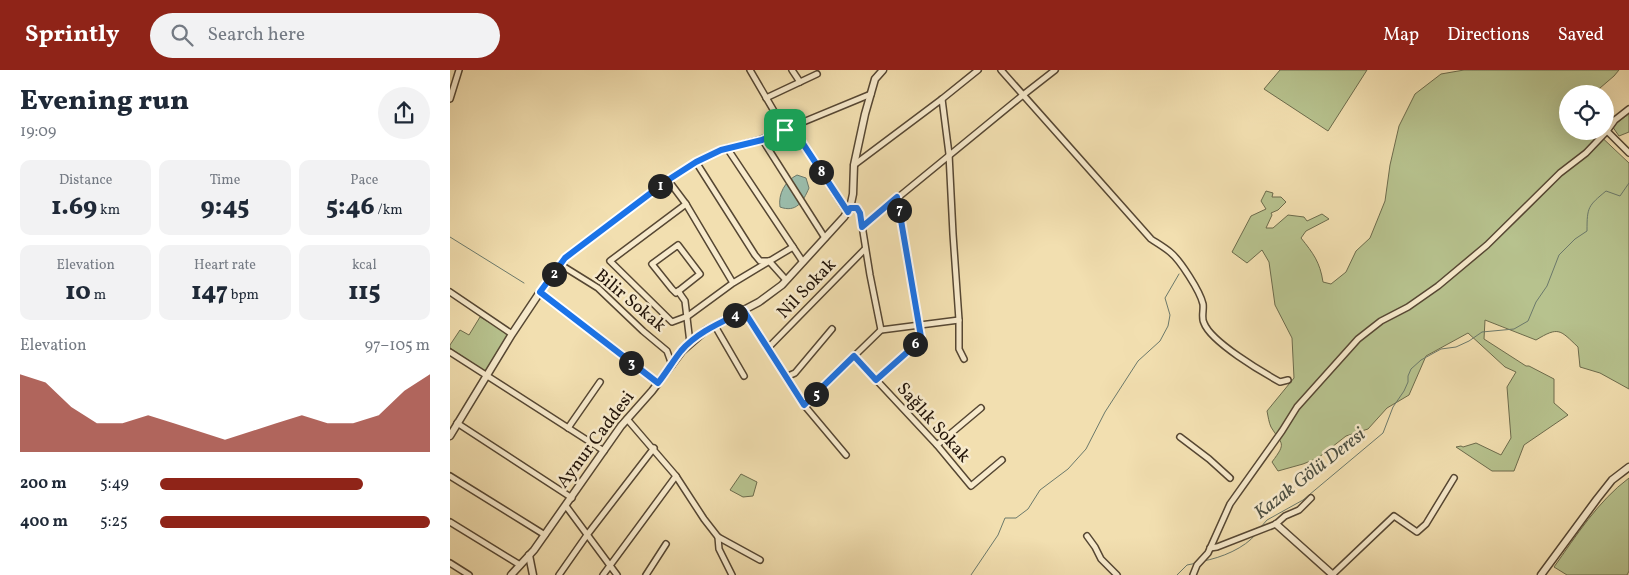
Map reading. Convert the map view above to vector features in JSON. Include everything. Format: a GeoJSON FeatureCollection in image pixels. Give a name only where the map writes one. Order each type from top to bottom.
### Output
{"type":"FeatureCollection","features":[{"type":"Feature","properties":{"kind":"street"},"geometry":{"type":"LineString","coordinates":[[450,99],[459,70]]}},
{"type":"Feature","properties":{"kind":"street"},"geometry":{"type":"LineString","coordinates":[[750,70],[785,130]]}},
{"type":"Feature","properties":{"kind":"street"},"geometry":{"type":"LineString","coordinates":[[792,70],[800,82]]}},
{"type":"Feature","properties":{"kind":"street"},"geometry":{"type":"LineString","coordinates":[[849,210],[853,194],[854,165],[871,94],[875,79],[883,70]]}},
{"type":"Feature","properties":{"kind":"street"},"geometry":{"type":"LineString","coordinates":[[854,165],[978,70]]}},
{"type":"Feature","properties":{"kind":"street"},"geometry":{"type":"LineString","coordinates":[[1001,70],[1151,238],[1171,252],[1188,275],[1203,304],[1203,323],[1211,333],[1225,347],[1267,375],[1280,382],[1288,380]]}},
{"type":"Feature","properties":{"kind":"street"},"geometry":{"type":"LineString","coordinates":[[862,227],[949,154],[1055,70]]}},
{"type":"Feature","properties":{"kind":"street"},"geometry":{"type":"LineString","coordinates":[[766,98],[817,74]]}},
{"type":"Feature","properties":{"kind":"street"},"geometry":{"type":"LineString","coordinates":[[450,436],[512,334],[565,258],[668,180],[696,162],[727,148],[762,140],[871,94]]}},
{"type":"Feature","properties":{"kind":"street"},"geometry":{"type":"LineString","coordinates":[[942,99],[949,154],[959,349],[964,359]]}},
{"type":"Feature","properties":{"kind":"street"},"geometry":{"type":"LineString","coordinates":[[1614,121],[1629,109]]}},
{"type":"Feature","properties":{"kind":"street"},"geometry":{"type":"LineString","coordinates":[[792,127],[849,210]]}},
{"type":"Feature","properties":{"kind":"street"},"geometry":{"type":"LineString","coordinates":[[1614,138],[1629,153]]}},
{"type":"Feature","properties":{"kind":"street"},"geometry":{"type":"LineString","coordinates":[[762,140],[825,238]]}},
{"type":"Feature","properties":{"kind":"street"},"geometry":{"type":"LineString","coordinates":[[1193,575],[1197,565],[1208,553],[1230,504],[1297,407],[1358,339],[1381,321],[1408,307],[1438,286],[1487,245],[1560,173],[1586,153],[1598,140]]}},
{"type":"Feature","properties":{"kind":"street"},"geometry":{"type":"LineString","coordinates":[[727,148],[803,262]]}},
{"type":"Feature","properties":{"kind":"street"},"geometry":{"type":"LineString","coordinates":[[696,162],[755,255],[760,261],[769,261],[786,280]]}},
{"type":"Feature","properties":{"kind":"street"},"geometry":{"type":"LineString","coordinates":[[668,180],[686,204],[733,283]]}},
{"type":"Feature","properties":{"kind":"street"},"geometry":{"type":"LineString","coordinates":[[876,380],[913,347],[921,337],[897,197]]}},
{"type":"Feature","properties":{"kind":"street"},"geometry":{"type":"LineString","coordinates":[[686,204],[610,261],[672,322],[688,316],[733,283],[793,247]]}},
{"type":"Feature","properties":{"kind":"street"},"geometry":{"type":"LineString","coordinates":[[849,210],[857,208],[860,213],[881,330]]}},
{"type":"Feature","properties":{"kind":"street","name":"Aynur Caddesi"},"geometry":{"type":"LineString","coordinates":[[510,575],[545,535],[627,419],[682,351],[706,330],[744,311],[782,285],[849,210]]}},
{"type":"Feature","properties":{"kind":"street"},"geometry":{"type":"LineString","coordinates":[[678,245],[700,274],[678,291],[676,293],[672,289],[652,264],[678,245]]}},
{"type":"Feature","properties":{"kind":"street","name":"Nil Sokak"},"geometry":{"type":"LineString","coordinates":[[768,348],[865,249]]}},
{"type":"Feature","properties":{"kind":"street","name":"Bilir Sokak"},"geometry":{"type":"LineString","coordinates":[[561,265],[598,288],[643,331],[667,350],[672,365]]}},
{"type":"Feature","properties":{"kind":"street"},"geometry":{"type":"LineString","coordinates":[[678,291],[685,301],[690,343]]}},
{"type":"Feature","properties":{"kind":"street"},"geometry":{"type":"LineString","coordinates":[[450,292],[512,334]]}},
{"type":"Feature","properties":{"kind":"street"},"geometry":{"type":"LineString","coordinates":[[540,292],[658,383]]}},
{"type":"Feature","properties":{"kind":"street"},"geometry":{"type":"LineString","coordinates":[[744,311],[804,405],[846,456]]}},
{"type":"Feature","properties":{"kind":"street"},"geometry":{"type":"LineString","coordinates":[[804,405],[881,330],[959,320]]}},
{"type":"Feature","properties":{"kind":"street"},"geometry":{"type":"LineString","coordinates":[[715,326],[744,376]]}},
{"type":"Feature","properties":{"kind":"street"},"geometry":{"type":"LineString","coordinates":[[786,377],[795,373],[832,329]]}},
{"type":"Feature","properties":{"kind":"street"},"geometry":{"type":"LineString","coordinates":[[450,352],[487,374],[604,452]]}},
{"type":"Feature","properties":{"kind":"street","name":"Sağlık Sokak"},"geometry":{"type":"LineString","coordinates":[[854,356],[937,445],[971,486],[1002,460]]}},
{"type":"Feature","properties":{"kind":"street"},"geometry":{"type":"LineString","coordinates":[[568,428],[600,382]]}},
{"type":"Feature","properties":{"kind":"street"},"geometry":{"type":"LineString","coordinates":[[937,445],[981,408]]}},
{"type":"Feature","properties":{"kind":"street"},"geometry":{"type":"LineString","coordinates":[[627,419],[654,448],[676,476],[718,537],[760,560]]}},
{"type":"Feature","properties":{"kind":"street"},"geometry":{"type":"LineString","coordinates":[[457,423],[572,498]]}},
{"type":"Feature","properties":{"kind":"street"},"geometry":{"type":"LineString","coordinates":[[1180,437],[1230,478]]}},
{"type":"Feature","properties":{"kind":"street"},"geometry":{"type":"LineString","coordinates":[[559,575],[587,535],[654,448]]}},
{"type":"Feature","properties":{"kind":"street"},"geometry":{"type":"LineString","coordinates":[[1542,575],[1607,486],[1629,467]]}},
{"type":"Feature","properties":{"kind":"street"},"geometry":{"type":"LineString","coordinates":[[450,476],[545,535]]}},
{"type":"Feature","properties":{"kind":"street"},"geometry":{"type":"LineString","coordinates":[[603,575],[676,476]]}},
{"type":"Feature","properties":{"kind":"street"},"geometry":{"type":"LineString","coordinates":[[1276,524],[1333,575],[1394,516],[1417,532],[1426,524],[1454,478]]}},
{"type":"Feature","properties":{"kind":"street"},"geometry":{"type":"LineString","coordinates":[[1210,548],[1276,524],[1284,516],[1299,510],[1311,498]]}},
{"type":"Feature","properties":{"kind":"street"},"geometry":{"type":"LineString","coordinates":[[566,506],[617,575]]}},
{"type":"Feature","properties":{"kind":"street"},"geometry":{"type":"LineString","coordinates":[[450,522],[520,565]]}},
{"type":"Feature","properties":{"kind":"street"},"geometry":{"type":"LineString","coordinates":[[1088,536],[1096,547],[1101,559],[1117,575]]}},
{"type":"Feature","properties":{"kind":"street"},"geometry":{"type":"LineString","coordinates":[[718,537],[718,549],[732,575]]}},
{"type":"Feature","properties":{"kind":"street"},"geometry":{"type":"LineString","coordinates":[[646,575],[666,544]]}},
{"type":"Feature","properties":{"kind":"street"},"geometry":{"type":"LineString","coordinates":[[529,555],[533,575]]}},
{"type":"Feature","properties":{"kind":"street"},"geometry":{"type":"LineString","coordinates":[[450,562],[469,575]]}},
{"type":"Feature","properties":{"kind":"green space"},"geometry":{"type":"Polygon","coordinates":[[[1280,70],[1367,70],[1328,131],[1264,89],[1280,70]]]}},
{"type":"Feature","properties":{"kind":"green space"},"geometry":{"type":"Polygon","coordinates":[[[1464,70],[1619,70],[1604,85],[1559,85],[1559,140],[1605,140],[1629,163],[1629,389],[1600,373],[1580,367],[1578,347],[1559,332],[1550,333],[1536,340],[1485,320],[1484,339],[1526,366],[1554,379],[1554,403],[1568,415],[1524,445],[1514,471],[1492,471],[1456,447],[1476,443],[1501,455],[1511,438],[1507,387],[1516,372],[1505,367],[1468,333],[1426,356],[1409,395],[1387,408],[1368,429],[1346,436],[1318,458],[1278,471],[1272,462],[1280,451],[1281,444],[1271,427],[1267,411],[1294,378],[1292,338],[1275,305],[1269,262],[1262,250],[1247,263],[1232,252],[1251,216],[1266,209],[1261,201],[1266,191],[1273,193],[1272,197],[1281,197],[1286,202],[1278,210],[1271,213],[1272,215],[1266,228],[1273,228],[1288,215],[1304,217],[1307,221],[1322,214],[1329,219],[1306,231],[1301,238],[1315,258],[1323,282],[1331,284],[1346,272],[1356,251],[1370,238],[1385,201],[1390,165],[1399,126],[1415,94],[1441,74],[1464,70]]]}},
{"type":"Feature","properties":{"kind":"green space"},"geometry":{"type":"Polygon","coordinates":[[[1629,114],[1629,132],[1619,136],[1614,129],[1614,125],[1629,114]]]}},
{"type":"Feature","properties":{"kind":"green space"},"geometry":{"type":"Polygon","coordinates":[[[480,317],[504,331],[508,337],[486,372],[450,348],[460,330],[469,335],[480,317]]]}},
{"type":"Feature","properties":{"kind":"green space"},"geometry":{"type":"Polygon","coordinates":[[[741,474],[757,482],[753,496],[743,497],[730,490],[741,474]]]}},
{"type":"Feature","properties":{"kind":"green space"},"geometry":{"type":"Polygon","coordinates":[[[1629,478],[1629,571],[1627,575],[1567,575],[1554,567],[1597,508],[1629,478]]]}},
{"type":"Feature","properties":{"kind":"shaded area"},"geometry":{"type":"Polygon","coordinates":[[[797,175],[806,178],[809,188],[807,193],[795,207],[790,209],[780,207],[780,197],[783,188],[797,175]]]}},
{"type":"Feature","properties":{"kind":"waterway","name":"Kazak Gölü Deresi"},"geometry":{"type":"LineString","coordinates":[[1260,528],[1267,520],[1303,500],[1383,433],[1393,407],[1408,382],[1411,369],[1421,360],[1441,349],[1456,347],[1482,332],[1514,329],[1528,321],[1536,302],[1547,286],[1559,255],[1575,239],[1587,231],[1587,217],[1592,204],[1606,191],[1620,196],[1629,183]]}},
{"type":"Feature","properties":{"kind":"waterway"},"geometry":{"type":"LineString","coordinates":[[450,237],[524,283]]}},
{"type":"Feature","properties":{"kind":"waterway"},"geometry":{"type":"LineString","coordinates":[[971,575],[998,535],[1005,518],[1016,518],[1028,509],[1040,490],[1068,469],[1086,449],[1105,412],[1138,361],[1160,341],[1168,326],[1170,315],[1165,298],[1179,274]]}},
{"type":"Feature","properties":{"kind":"waterway","name":"Kazak Gölü Deresi"},"geometry":{"type":"LineString","coordinates":[[1203,561],[1232,552],[1246,544],[1256,534]]}},
{"type":"Feature","properties":{"kind":"waterway","name":"Kazak Gölü Deresi"},"geometry":{"type":"LineString","coordinates":[[1177,575],[1187,565],[1197,563]]}},
{"type":"Feature","properties":{"kind":"route"},"geometry":{"type":"LineString","coordinates":[[792,127],[848,212],[850,208],[857,208],[860,213],[862,227],[897,197],[921,337],[913,347],[876,380],[854,356],[804,405],[744,311],[706,330],[690,343],[658,383],[540,292],[565,258],[668,180],[696,162],[721,150],[762,140],[785,130],[792,127]]}}]}
